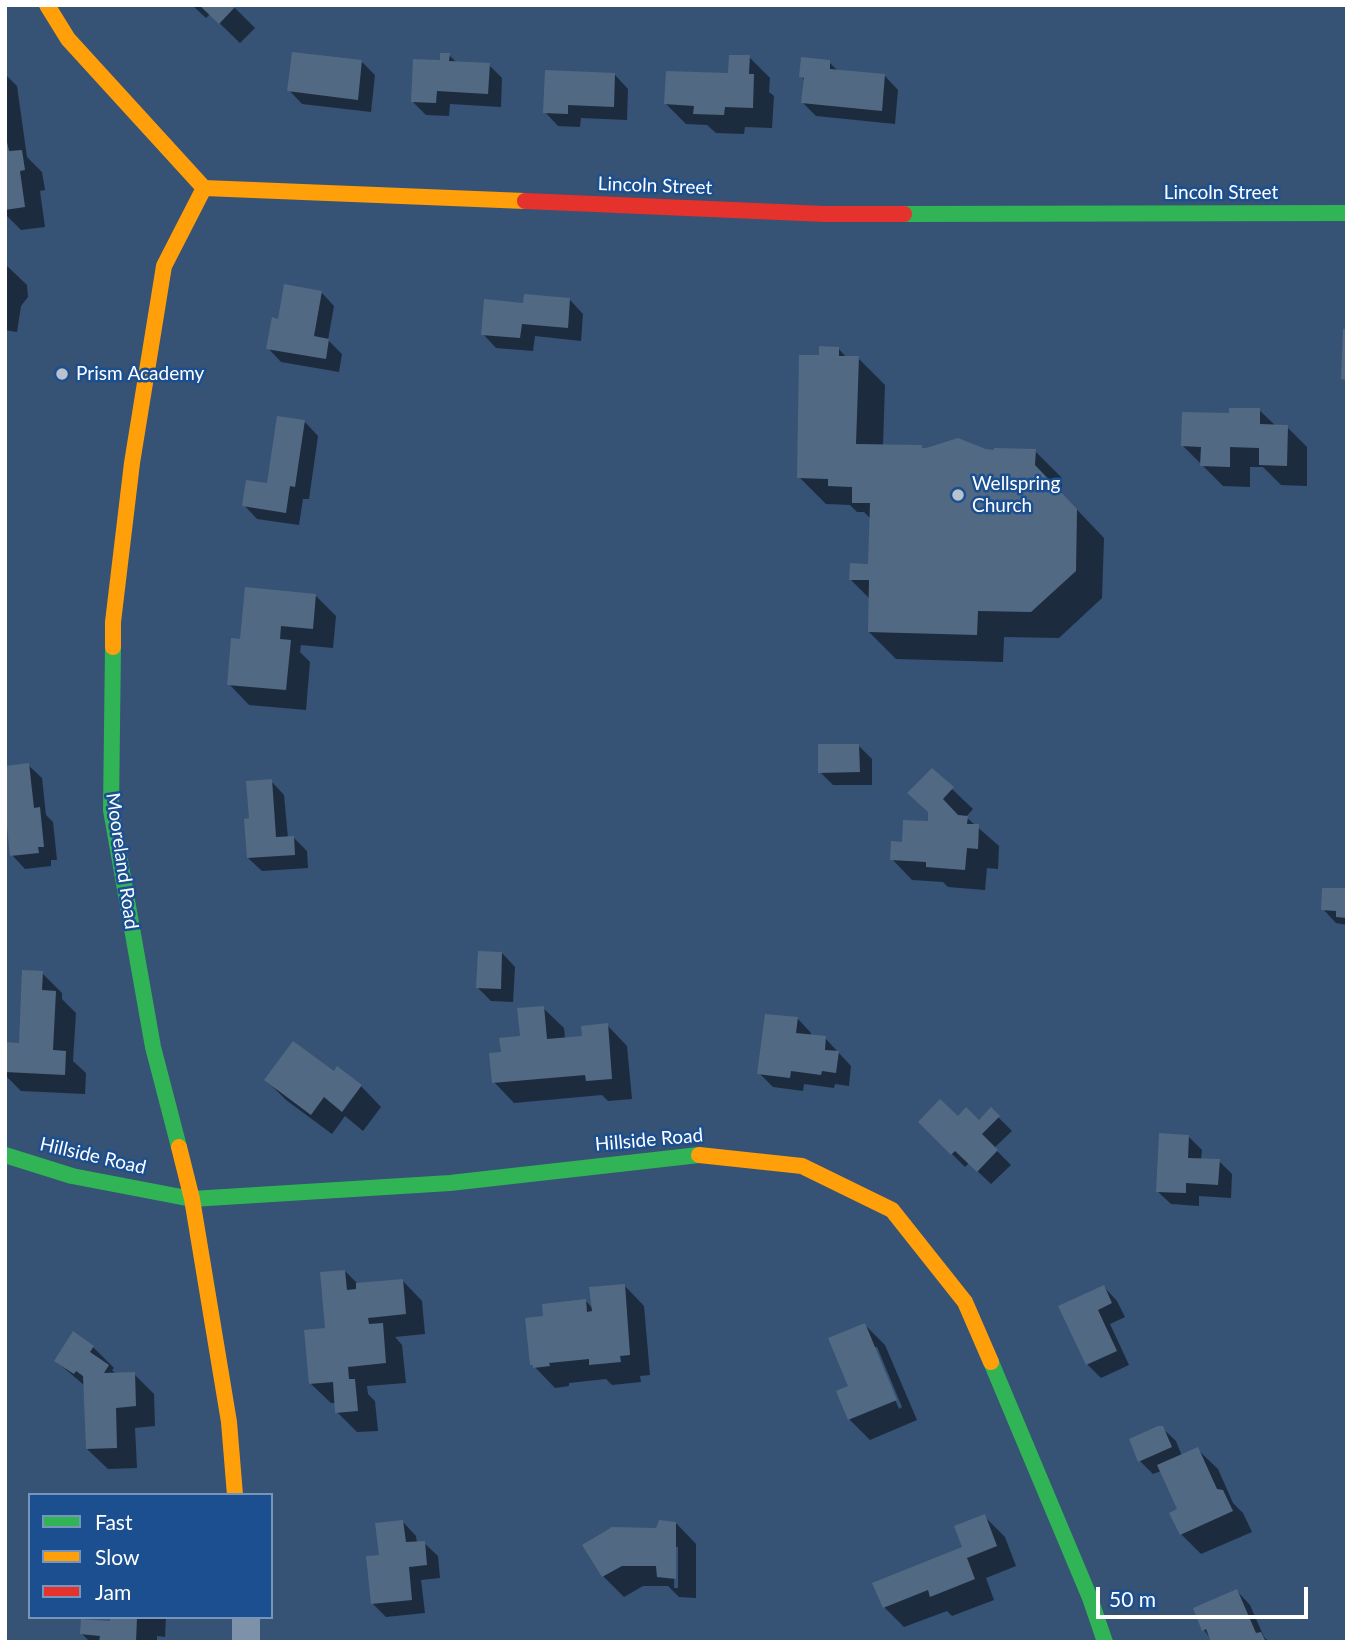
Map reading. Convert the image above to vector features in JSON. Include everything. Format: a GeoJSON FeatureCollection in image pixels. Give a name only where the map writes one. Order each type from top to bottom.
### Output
{"type":"FeatureCollection","features":[{"type":"Feature","properties":{"kind":"street"},"geometry":{"type":"LineString","coordinates":[[47,5],[68,39],[204,188]]}},
{"type":"Feature","properties":{"kind":"street","name":"Lincoln Street"},"geometry":{"type":"LineString","coordinates":[[204,188],[824,214],[1347,213]]}},
{"type":"Feature","properties":{"kind":"street","name":"Mooreland Road"},"geometry":{"type":"LineString","coordinates":[[204,188],[164,266],[132,463],[113,622],[111,810],[153,1047],[192,1199],[229,1422],[235,1493]]}},
{"type":"Feature","properties":{"kind":"street","name":"Hillside Road"},"geometry":{"type":"LineString","coordinates":[[5,1155],[72,1176],[192,1199],[450,1183],[705,1154],[802,1166],[892,1210],[965,1302],[1043,1483],[1105,1642]]}},
{"type":"Feature","properties":{"kind":"street"},"geometry":{"type":"LineString","coordinates":[[246,1619],[246,1642]]}},
{"type":"Feature","properties":{"kind":"building"},"geometry":{"type":"Polygon","coordinates":[[[199,5],[235,5],[236,6],[219,24],[199,5]]]}},
{"type":"Feature","properties":{"kind":"building"},"geometry":{"type":"Polygon","coordinates":[[[292,52],[362,60],[358,100],[287,91],[292,52]]]}},
{"type":"Feature","properties":{"kind":"building"},"geometry":{"type":"Polygon","coordinates":[[[440,53],[450,53],[449,61],[490,63],[488,94],[437,91],[436,103],[411,102],[413,59],[440,60],[440,53]]]}},
{"type":"Feature","properties":{"kind":"building"},"geometry":{"type":"Polygon","coordinates":[[[729,55],[750,55],[749,74],[754,74],[753,108],[725,107],[724,115],[693,114],[694,106],[664,104],[666,71],[728,73],[729,55]]]}},
{"type":"Feature","properties":{"kind":"building"},"geometry":{"type":"Polygon","coordinates":[[[801,57],[830,60],[830,69],[885,74],[882,111],[801,103],[804,78],[799,77],[801,57]]]}},
{"type":"Feature","properties":{"kind":"building"},"geometry":{"type":"Polygon","coordinates":[[[545,70],[615,73],[614,107],[568,105],[568,114],[543,113],[545,70]]]}},
{"type":"Feature","properties":{"kind":"building"},"geometry":{"type":"Polygon","coordinates":[[[5,133],[9,151],[22,150],[25,170],[20,171],[25,207],[5,210],[5,133]]]}},
{"type":"Feature","properties":{"kind":"building"},"geometry":{"type":"Polygon","coordinates":[[[284,284],[322,291],[314,336],[329,339],[326,359],[266,349],[272,317],[278,319],[284,284]]]}},
{"type":"Feature","properties":{"kind":"building"},"geometry":{"type":"Polygon","coordinates":[[[524,294],[570,298],[568,328],[522,324],[520,338],[481,335],[484,299],[523,303],[524,294]]]}},
{"type":"Feature","properties":{"kind":"building"},"geometry":{"type":"Polygon","coordinates":[[[1343,329],[1347,329],[1347,380],[1341,379],[1343,329]]]}},
{"type":"Feature","properties":{"kind":"building","name":"Wellspring Church"},"geometry":{"type":"Polygon","coordinates":[[[819,346],[839,347],[839,356],[859,356],[856,444],[922,445],[922,448],[926,448],[958,438],[986,449],[1036,449],[1035,465],[1077,509],[1076,571],[1031,612],[978,611],[977,635],[868,632],[869,580],[849,580],[850,563],[868,564],[870,503],[852,503],[852,487],[828,486],[828,479],[797,478],[799,355],[819,355],[819,346]]]}},
{"type":"Feature","properties":{"kind":"building"},"geometry":{"type":"Polygon","coordinates":[[[1229,408],[1260,408],[1260,424],[1288,425],[1287,466],[1259,465],[1259,448],[1230,447],[1230,467],[1200,466],[1201,447],[1181,446],[1182,412],[1229,413],[1229,408]]]}},
{"type":"Feature","properties":{"kind":"building"},"geometry":{"type":"Polygon","coordinates":[[[277,416],[305,420],[295,487],[290,486],[286,513],[242,506],[246,480],[267,483],[277,416]]]}},
{"type":"Feature","properties":{"kind":"building"},"geometry":{"type":"Polygon","coordinates":[[[245,587],[316,594],[313,629],[281,626],[280,639],[291,640],[286,690],[227,685],[231,638],[240,639],[245,587]]]}},
{"type":"Feature","properties":{"kind":"building"},"geometry":{"type":"Polygon","coordinates":[[[818,744],[859,744],[860,772],[818,773],[818,744]]]}},
{"type":"Feature","properties":{"kind":"building"},"geometry":{"type":"Polygon","coordinates":[[[29,763],[34,808],[40,807],[44,847],[38,847],[39,853],[10,856],[5,808],[5,766],[29,763]]]}},
{"type":"Feature","properties":{"kind":"building"},"geometry":{"type":"Polygon","coordinates":[[[932,768],[954,787],[943,799],[958,815],[968,816],[967,824],[979,824],[978,849],[967,848],[965,870],[926,867],[926,862],[890,860],[891,841],[902,842],[903,820],[928,821],[928,812],[907,793],[932,768]]]}},
{"type":"Feature","properties":{"kind":"building"},"geometry":{"type":"Polygon","coordinates":[[[272,779],[276,837],[294,836],[295,855],[247,858],[244,819],[249,818],[246,781],[272,779]]]}},
{"type":"Feature","properties":{"kind":"building"},"geometry":{"type":"Polygon","coordinates":[[[1322,888],[1347,888],[1347,918],[1336,917],[1336,911],[1321,910],[1322,888]]]}},
{"type":"Feature","properties":{"kind":"building"},"geometry":{"type":"Polygon","coordinates":[[[478,951],[502,952],[501,989],[476,988],[478,951]]]}},
{"type":"Feature","properties":{"kind":"building"},"geometry":{"type":"Polygon","coordinates":[[[22,970],[43,971],[42,990],[56,991],[53,1050],[66,1051],[65,1075],[5,1072],[5,1042],[19,1043],[22,970]]]}},
{"type":"Feature","properties":{"kind":"building"},"geometry":{"type":"Polygon","coordinates":[[[544,1006],[547,1039],[582,1036],[581,1026],[608,1023],[612,1079],[586,1081],[585,1075],[492,1083],[489,1053],[501,1052],[499,1038],[520,1036],[517,1008],[544,1006]]]}},
{"type":"Feature","properties":{"kind":"building"},"geometry":{"type":"Polygon","coordinates":[[[765,1014],[798,1017],[796,1033],[826,1036],[825,1050],[839,1051],[836,1073],[822,1071],[821,1075],[791,1071],[790,1078],[757,1074],[765,1014]]]}},
{"type":"Feature","properties":{"kind":"building"},"geometry":{"type":"Polygon","coordinates":[[[293,1041],[334,1071],[337,1066],[362,1085],[342,1112],[324,1097],[311,1115],[264,1080],[293,1041]]]}},
{"type":"Feature","properties":{"kind":"building"},"geometry":{"type":"Polygon","coordinates":[[[940,1099],[958,1116],[966,1107],[979,1120],[991,1107],[1000,1116],[982,1134],[998,1150],[977,1172],[955,1151],[951,1155],[918,1122],[940,1099]]]}},
{"type":"Feature","properties":{"kind":"building"},"geometry":{"type":"Polygon","coordinates":[[[1159,1133],[1189,1135],[1188,1158],[1220,1159],[1218,1185],[1186,1183],[1186,1193],[1156,1192],[1159,1133]]]}},
{"type":"Feature","properties":{"kind":"building"},"geometry":{"type":"Polygon","coordinates":[[[345,1270],[347,1290],[356,1289],[356,1283],[403,1279],[406,1314],[368,1318],[369,1324],[383,1323],[386,1363],[348,1367],[349,1379],[355,1379],[358,1411],[335,1413],[333,1382],[309,1384],[304,1330],[325,1328],[320,1272],[345,1270]]]}},
{"type":"Feature","properties":{"kind":"building"},"geometry":{"type":"Polygon","coordinates":[[[625,1284],[630,1355],[620,1356],[621,1362],[589,1365],[589,1359],[549,1363],[550,1366],[533,1368],[533,1365],[530,1365],[525,1318],[543,1316],[542,1304],[586,1299],[587,1312],[592,1311],[589,1287],[625,1284]]]}},
{"type":"Feature","properties":{"kind":"building"},"geometry":{"type":"Polygon","coordinates":[[[1104,1285],[1112,1303],[1098,1310],[1117,1351],[1086,1365],[1058,1306],[1104,1285]]]}},
{"type":"Feature","properties":{"kind":"building"},"geometry":{"type":"Polygon","coordinates":[[[865,1323],[897,1400],[848,1420],[836,1391],[848,1386],[828,1338],[865,1323]]]}},
{"type":"Feature","properties":{"kind":"building"},"geometry":{"type":"Polygon","coordinates":[[[73,1331],[94,1346],[90,1352],[109,1365],[104,1373],[135,1372],[136,1406],[116,1408],[117,1448],[86,1449],[83,1376],[76,1371],[74,1374],[54,1361],[73,1331]]]}},
{"type":"Feature","properties":{"kind":"building"},"geometry":{"type":"Polygon","coordinates":[[[1163,1426],[1172,1447],[1138,1462],[1129,1439],[1163,1426]]]}},
{"type":"Feature","properties":{"kind":"building"},"geometry":{"type":"Polygon","coordinates":[[[1198,1447],[1217,1489],[1223,1490],[1233,1511],[1180,1535],[1169,1513],[1177,1509],[1157,1465],[1198,1447]]]}},
{"type":"Feature","properties":{"kind":"building"},"geometry":{"type":"Polygon","coordinates":[[[985,1514],[997,1546],[967,1558],[975,1579],[930,1597],[928,1590],[883,1608],[872,1583],[962,1547],[954,1526],[985,1514]]]}},
{"type":"Feature","properties":{"kind":"building"},"geometry":{"type":"Polygon","coordinates":[[[403,1520],[406,1542],[425,1541],[427,1565],[409,1567],[412,1600],[371,1604],[366,1556],[379,1555],[375,1523],[403,1520]]]}},
{"type":"Feature","properties":{"kind":"building"},"geometry":{"type":"Polygon","coordinates":[[[659,1520],[676,1522],[676,1579],[657,1577],[656,1566],[622,1566],[602,1577],[582,1545],[612,1527],[656,1528],[659,1520]]]}},
{"type":"Feature","properties":{"kind":"building"},"geometry":{"type":"Polygon","coordinates":[[[1237,1589],[1256,1633],[1261,1632],[1266,1642],[1211,1642],[1206,1629],[1202,1631],[1193,1608],[1237,1589]]]}},
{"type":"Feature","properties":{"kind":"building"},"geometry":{"type":"Polygon","coordinates":[[[81,1619],[137,1619],[136,1642],[99,1642],[100,1636],[80,1634],[81,1619]]]}},
{"type":"Feature","properties":{"kind":"traffic: fast"},"geometry":{"type":"LineString","coordinates":[[904,214],[1347,213]]}},
{"type":"Feature","properties":{"kind":"traffic: fast"},"geometry":{"type":"LineString","coordinates":[[113,647],[111,810],[153,1047],[179,1147]]}},
{"type":"Feature","properties":{"kind":"traffic: fast"},"geometry":{"type":"LineString","coordinates":[[5,1155],[72,1176],[192,1199],[450,1183],[699,1155]]}},
{"type":"Feature","properties":{"kind":"traffic: fast"},"geometry":{"type":"LineString","coordinates":[[991,1362],[1090,1598],[1105,1642]]}},
{"type":"Feature","properties":{"kind":"traffic: slow"},"geometry":{"type":"LineString","coordinates":[[47,5],[68,39],[204,188],[525,201]]}},
{"type":"Feature","properties":{"kind":"traffic: slow"},"geometry":{"type":"LineString","coordinates":[[113,647],[113,622],[132,463],[164,266],[204,188]]}},
{"type":"Feature","properties":{"kind":"traffic: slow"},"geometry":{"type":"LineString","coordinates":[[179,1147],[192,1199],[229,1422],[235,1493]]}},
{"type":"Feature","properties":{"kind":"traffic: slow"},"geometry":{"type":"LineString","coordinates":[[699,1155],[802,1166],[892,1210],[965,1302],[991,1362]]}},
{"type":"Feature","properties":{"kind":"traffic: jam"},"geometry":{"type":"LineString","coordinates":[[525,201],[825,214],[904,214]]}},
{"type":"Feature","properties":{"kind":"place","name":"Prism Academy"},"geometry":{"type":"Point","coordinates":[62,374]}},
{"type":"Feature","properties":{"kind":"place","name":"Wellspring Church"},"geometry":{"type":"Point","coordinates":[958,495]}}]}
